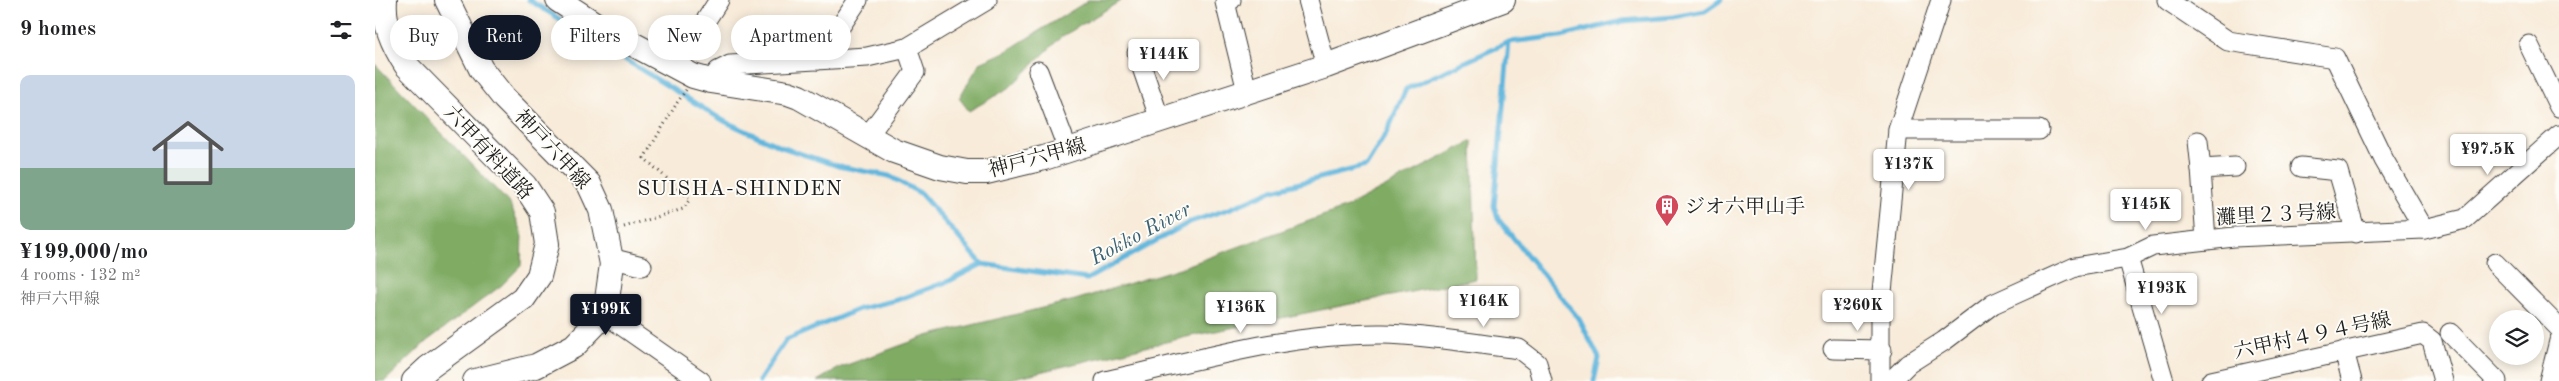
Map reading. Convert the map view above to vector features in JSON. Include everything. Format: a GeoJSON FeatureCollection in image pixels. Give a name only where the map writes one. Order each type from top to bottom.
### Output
{"type":"FeatureCollection","features":[{"type":"Feature","properties":{"kind":"main road","name":"六甲有料道路"},"geometry":{"type":"LineString","coordinates":[[385,0],[386,20],[405,65],[525,186],[542,212],[547,244],[539,276],[523,299],[428,368],[414,381]]}},
{"type":"Feature","properties":{"kind":"main road","name":"神戸六甲線"},"geometry":{"type":"LineString","coordinates":[[447,0],[481,68],[504,98],[589,184],[601,210],[611,258],[605,314]]}},
{"type":"Feature","properties":{"kind":"main road","name":"神戸六甲線"},"geometry":{"type":"LineString","coordinates":[[558,0],[681,78],[788,93],[804,100],[867,137],[913,158],[967,172],[986,172],[1020,165],[1068,150],[1325,66],[1503,0]]}},
{"type":"Feature","properties":{"kind":"main road"},"geometry":{"type":"LineString","coordinates":[[475,381],[543,362],[574,346],[605,314]]}},
{"type":"Feature","properties":{"kind":"street"},"geometry":{"type":"LineString","coordinates":[[681,78],[719,0]]}},
{"type":"Feature","properties":{"kind":"street"},"geometry":{"type":"LineString","coordinates":[[848,15],[858,0]]}},
{"type":"Feature","properties":{"kind":"street"},"geometry":{"type":"LineString","coordinates":[[851,58],[867,57],[907,48],[987,0]]}},
{"type":"Feature","properties":{"kind":"street"},"geometry":{"type":"LineString","coordinates":[[1231,0],[1225,2],[1247,91]]}},
{"type":"Feature","properties":{"kind":"street"},"geometry":{"type":"LineString","coordinates":[[1308,0],[1325,66]]}},
{"type":"Feature","properties":{"kind":"street"},"geometry":{"type":"LineString","coordinates":[[1880,381],[1880,312],[1898,130],[1941,0]]}},
{"type":"Feature","properties":{"kind":"street"},"geometry":{"type":"LineString","coordinates":[[2167,0],[2228,41],[2335,58],[2384,160],[2424,229],[2465,219],[2559,135]]}},
{"type":"Feature","properties":{"kind":"street"},"geometry":{"type":"LineString","coordinates":[[2529,45],[2559,107]]}},
{"type":"Feature","properties":{"kind":"street"},"geometry":{"type":"LineString","coordinates":[[867,137],[915,72],[907,48]]}},
{"type":"Feature","properties":{"kind":"street"},"geometry":{"type":"LineString","coordinates":[[1137,53],[1160,120]]}},
{"type":"Feature","properties":{"kind":"street"},"geometry":{"type":"LineString","coordinates":[[711,81],[718,71],[730,65],[818,60]]}},
{"type":"Feature","properties":{"kind":"street"},"geometry":{"type":"LineString","coordinates":[[1037,70],[1068,150]]}},
{"type":"Feature","properties":{"kind":"street"},"geometry":{"type":"LineString","coordinates":[[1898,130],[2039,130]]}},
{"type":"Feature","properties":{"kind":"street"},"geometry":{"type":"LineString","coordinates":[[2198,141],[2206,240]]}},
{"type":"Feature","properties":{"kind":"street"},"geometry":{"type":"LineString","coordinates":[[2201,169],[2235,167]]}},
{"type":"Feature","properties":{"kind":"street"},"geometry":{"type":"LineString","coordinates":[[2301,167],[2338,171],[2356,234]]}},
{"type":"Feature","properties":{"kind":"street","name":"灘里２３号線"},"geometry":{"type":"LineString","coordinates":[[1891,381],[1908,364],[1944,341],[1993,304],[2075,267],[2128,258],[2153,246],[2206,240],[2234,237],[2356,234],[2424,229]]}},
{"type":"Feature","properties":{"kind":"street"},"geometry":{"type":"LineString","coordinates":[[611,258],[642,266]]}},
{"type":"Feature","properties":{"kind":"street"},"geometry":{"type":"LineString","coordinates":[[2128,258],[2165,381]]}},
{"type":"Feature","properties":{"kind":"street"},"geometry":{"type":"LineString","coordinates":[[2495,263],[2559,328]]}},
{"type":"Feature","properties":{"kind":"street"},"geometry":{"type":"LineString","coordinates":[[605,314],[628,332],[701,381]]}},
{"type":"Feature","properties":{"kind":"street"},"geometry":{"type":"LineString","coordinates":[[2450,333],[2497,381]]}},
{"type":"Feature","properties":{"kind":"street"},"geometry":{"type":"LineString","coordinates":[[1105,381],[1277,344],[1319,338],[1383,334],[1519,349],[1537,362],[1542,381]]}},
{"type":"Feature","properties":{"kind":"street","name":"六甲村４９４号線"},"geometry":{"type":"LineString","coordinates":[[2211,381],[2256,376],[2344,351],[2423,334],[2432,341],[2443,381]]}},
{"type":"Feature","properties":{"kind":"street"},"geometry":{"type":"LineString","coordinates":[[2549,381],[2559,341]]}},
{"type":"Feature","properties":{"kind":"street"},"geometry":{"type":"LineString","coordinates":[[1833,349],[1881,350]]}},
{"type":"Feature","properties":{"kind":"street"},"geometry":{"type":"LineString","coordinates":[[2344,351],[2352,381]]}},
{"type":"Feature","properties":{"kind":"path"},"geometry":{"type":"LineString","coordinates":[[607,233],[683,209],[690,199],[644,158],[677,104],[681,78]]}},
{"type":"Feature","properties":{"kind":"green space"},"geometry":{"type":"Polygon","coordinates":[[[1089,0],[1122,0],[1060,38],[1009,88],[969,111],[959,98],[980,63],[1005,52],[1089,0]]]}},
{"type":"Feature","properties":{"kind":"green space"},"geometry":{"type":"Polygon","coordinates":[[[375,64],[510,204],[522,232],[521,266],[502,285],[427,341],[385,381],[375,381],[375,64]]]}},
{"type":"Feature","properties":{"kind":"green space"},"geometry":{"type":"Polygon","coordinates":[[[1472,141],[1476,279],[1191,336],[1002,381],[817,381],[841,367],[927,336],[1075,300],[1183,267],[1347,207],[1472,141]]]}},
{"type":"Feature","properties":{"kind":"waterway"},"geometry":{"type":"LineString","coordinates":[[529,0],[724,121],[781,147],[838,166],[889,176],[920,193],[982,264]]}},
{"type":"Feature","properties":{"kind":"waterway","name":"Rokko River"},"geometry":{"type":"LineString","coordinates":[[759,381],[786,340],[859,309],[897,300],[949,281],[982,264],[1087,279],[1190,222],[1229,209],[1273,190],[1366,166],[1387,132],[1406,89],[1509,42],[1561,36],[1623,21],[1673,17],[1705,11],[1721,0]]}},
{"type":"Feature","properties":{"kind":"waterway"},"geometry":{"type":"LineString","coordinates":[[1509,42],[1494,206],[1498,219],[1579,319],[1599,358],[1594,381]]}},
{"type":"Feature","properties":{"kind":"place","name":"ジオ六甲山手"},"geometry":{"type":"Point","coordinates":[1667,227]}},
{"type":"Feature","properties":{"kind":"district","name":"SUISHA-SHINDEN"},"geometry":{"type":"Point","coordinates":[740,188]}}]}
